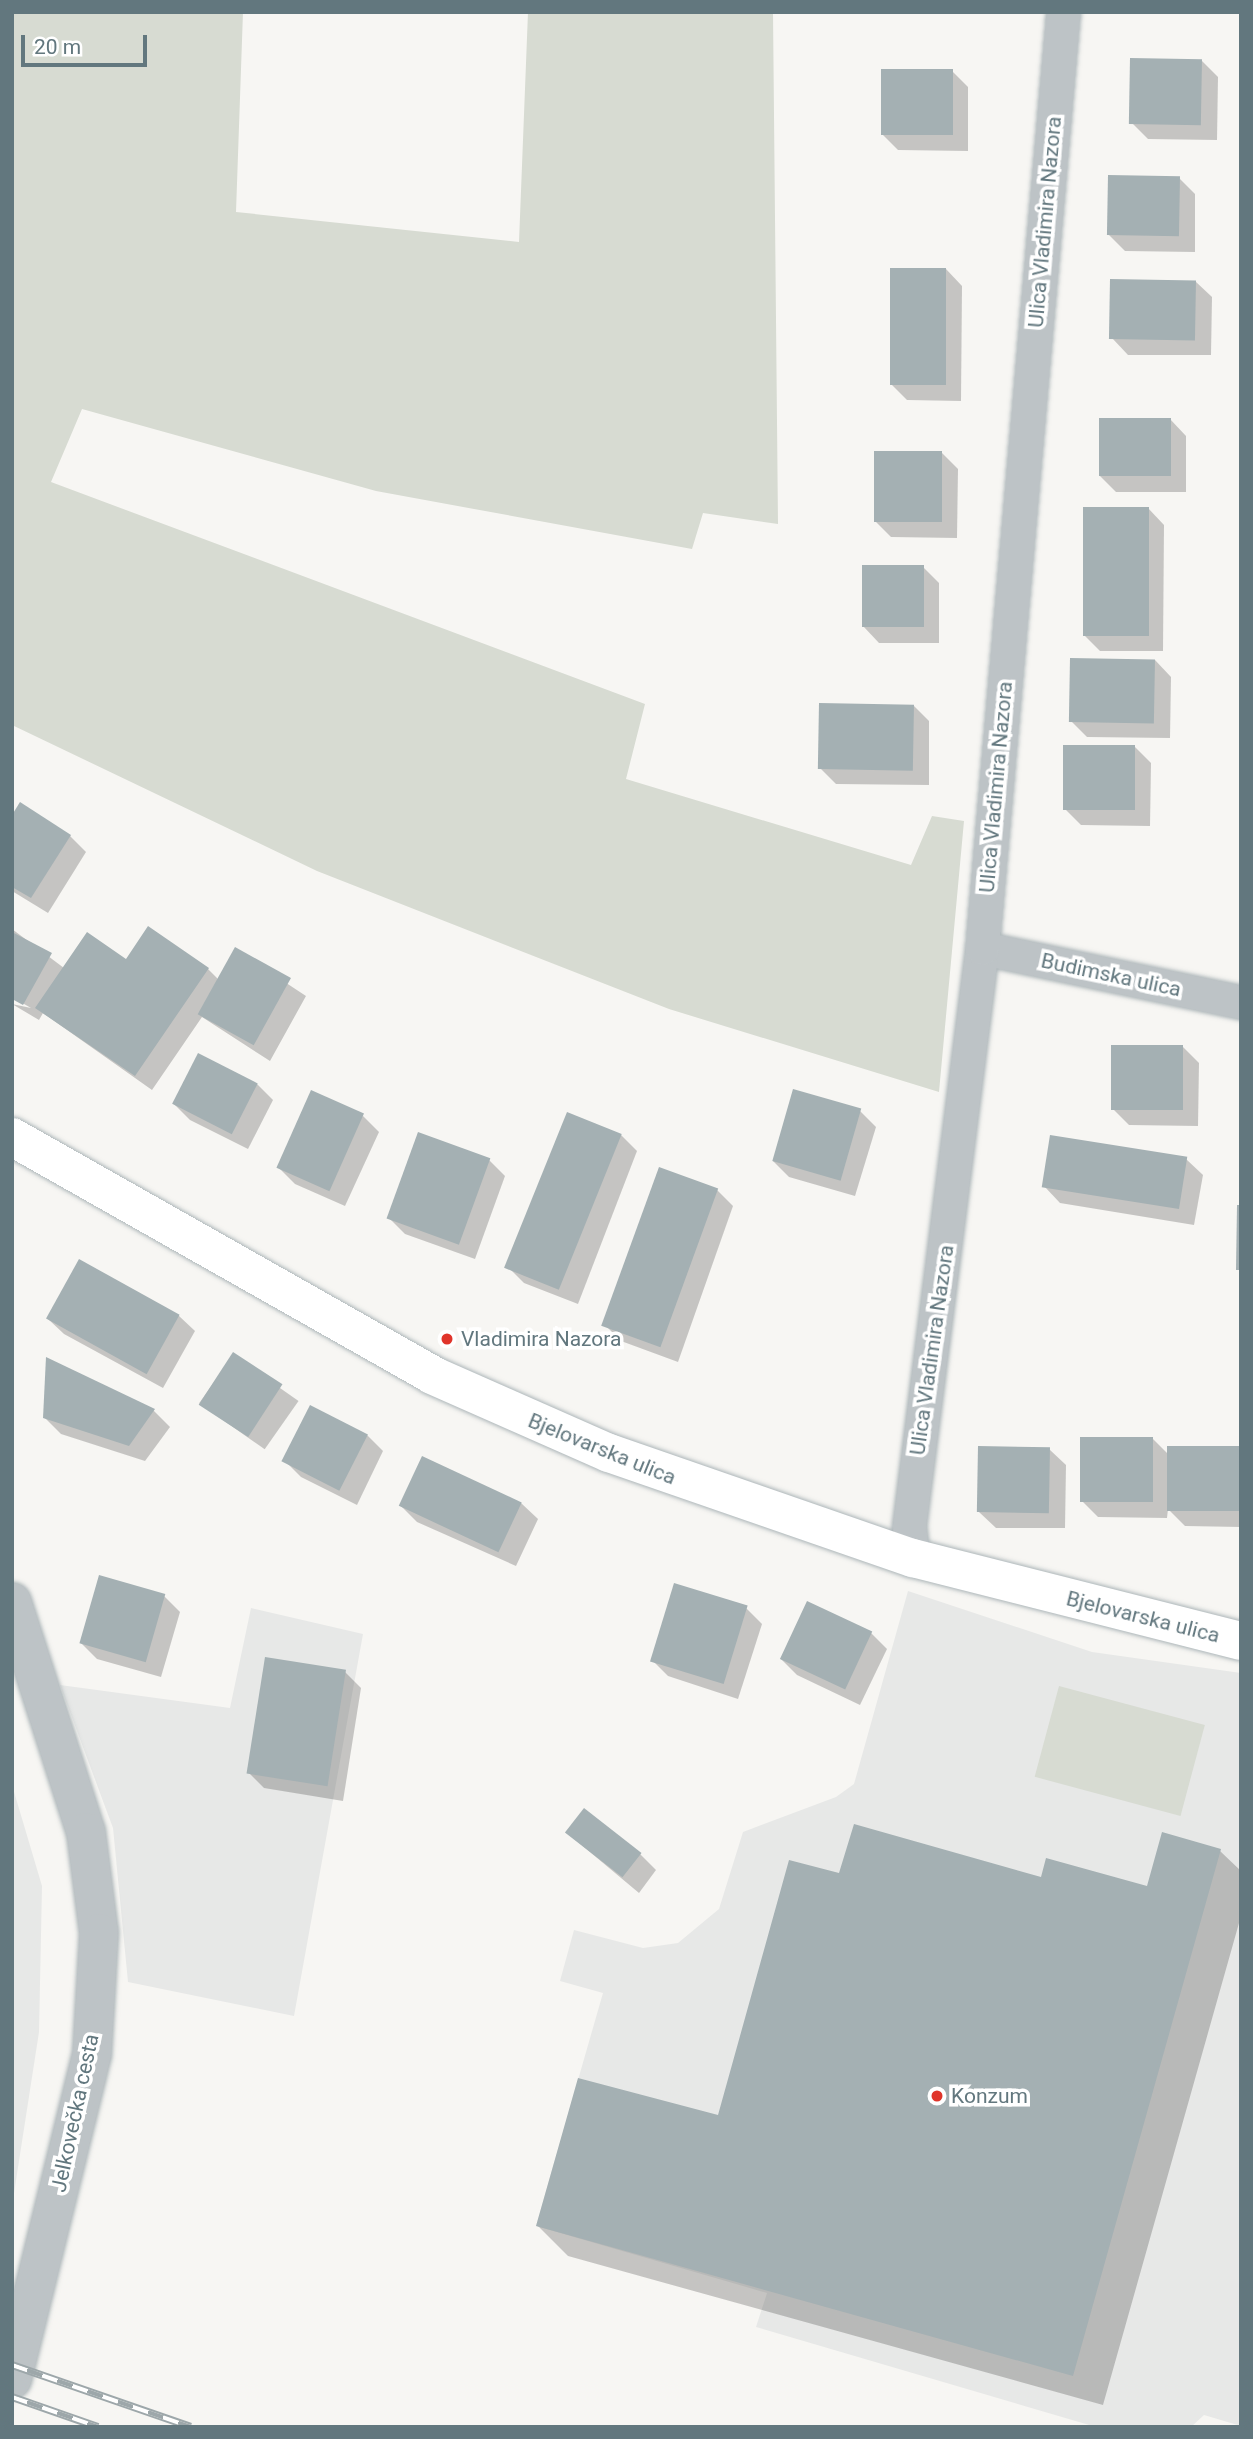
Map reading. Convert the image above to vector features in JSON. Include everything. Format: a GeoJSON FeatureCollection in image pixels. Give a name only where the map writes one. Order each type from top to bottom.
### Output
{"type":"FeatureCollection","features":[{"type":"Feature","properties":{"kind":"main road","name":"Bjelovarska ulica"},"geometry":{"type":"LineString","coordinates":[[15,1147],[480,1399],[700,1488],[913,1559],[1241,1641]]}},
{"type":"Feature","properties":{"kind":"street","name":"Ulica Vladimira Nazora"},"geometry":{"type":"LineString","coordinates":[[913,1559],[909,1525],[982,948],[1063,12]]}},
{"type":"Feature","properties":{"kind":"street","name":"Budimska ulica"},"geometry":{"type":"LineString","coordinates":[[982,948],[1241,1002]]}},
{"type":"Feature","properties":{"kind":"street","name":"Jelkovečka cesta"},"geometry":{"type":"LineString","coordinates":[[12,1602],[26,1686],[86,1832],[99,1933],[92,2054],[12,2379]]}},
{"type":"Feature","properties":{"kind":"shaded area"},"geometry":{"type":"Polygon","coordinates":[[[12,12],[243,12],[236,212],[519,242],[528,12],[773,12],[778,524],[703,513],[692,549],[376,491],[82,409],[51,482],[645,704],[626,779],[911,865],[932,816],[964,821],[939,1092],[669,1009],[317,871],[12,725],[12,12]]]}},
{"type":"Feature","properties":{"kind":"shaded area"},"geometry":{"type":"Polygon","coordinates":[[[908,1591],[1092,1652],[1241,1673],[1241,2426],[1204,2415],[1191,2427],[1096,2427],[756,2327],[767,2293],[536,2226],[603,1993],[560,1981],[574,1930],[643,1948],[678,1943],[719,1909],[743,1832],[836,1797],[854,1784],[908,1591]]]}},
{"type":"Feature","properties":{"kind":"shaded area"},"geometry":{"type":"Polygon","coordinates":[[[251,1608],[363,1634],[294,2016],[128,1982],[113,1828],[60,1685],[230,1708],[251,1608]]]}},
{"type":"Feature","properties":{"kind":"shaded area"},"geometry":{"type":"Polygon","coordinates":[[[1059,1686],[1205,1725],[1181,1816],[1035,1777],[1059,1686]]]}},
{"type":"Feature","properties":{"kind":"shaded area"},"geometry":{"type":"Polygon","coordinates":[[[12,1785],[42,1886],[39,2032],[12,2206],[12,1785]]]}},
{"type":"Feature","properties":{"kind":"building"},"geometry":{"type":"Polygon","coordinates":[[[1130,58],[1202,59],[1201,125],[1129,124],[1130,58]]]}},
{"type":"Feature","properties":{"kind":"building"},"geometry":{"type":"Polygon","coordinates":[[[881,69],[953,69],[953,135],[881,135],[881,69]]]}},
{"type":"Feature","properties":{"kind":"building"},"geometry":{"type":"Polygon","coordinates":[[[1108,175],[1180,176],[1179,236],[1107,235],[1108,175]]]}},
{"type":"Feature","properties":{"kind":"building"},"geometry":{"type":"Polygon","coordinates":[[[890,268],[946,268],[946,385],[890,385],[890,268]]]}},
{"type":"Feature","properties":{"kind":"building"},"geometry":{"type":"Polygon","coordinates":[[[1110,279],[1196,281],[1195,340],[1109,339],[1110,279]]]}},
{"type":"Feature","properties":{"kind":"building"},"geometry":{"type":"Polygon","coordinates":[[[1099,418],[1171,418],[1171,476],[1099,476],[1099,418]]]}},
{"type":"Feature","properties":{"kind":"building"},"geometry":{"type":"Polygon","coordinates":[[[874,451],[942,451],[942,522],[874,522],[874,451]]]}},
{"type":"Feature","properties":{"kind":"building"},"geometry":{"type":"Polygon","coordinates":[[[1083,507],[1149,507],[1149,636],[1083,636],[1083,507]]]}},
{"type":"Feature","properties":{"kind":"building"},"geometry":{"type":"Polygon","coordinates":[[[862,565],[924,565],[924,627],[862,627],[862,565]]]}},
{"type":"Feature","properties":{"kind":"building"},"geometry":{"type":"Polygon","coordinates":[[[1070,658],[1155,659],[1154,723],[1069,722],[1070,658]]]}},
{"type":"Feature","properties":{"kind":"building"},"geometry":{"type":"Polygon","coordinates":[[[819,703],[914,705],[913,771],[818,769],[819,703]]]}},
{"type":"Feature","properties":{"kind":"building"},"geometry":{"type":"Polygon","coordinates":[[[1063,745],[1135,745],[1135,810],[1063,810],[1063,745]]]}},
{"type":"Feature","properties":{"kind":"building"},"geometry":{"type":"Polygon","coordinates":[[[20,802],[71,835],[31,898],[12,887],[12,815],[20,802]]]}},
{"type":"Feature","properties":{"kind":"building"},"geometry":{"type":"Polygon","coordinates":[[[148,926],[209,968],[135,1076],[35,1008],[87,932],[126,959],[148,926]]]}},
{"type":"Feature","properties":{"kind":"building"},"geometry":{"type":"Polygon","coordinates":[[[12,932],[52,953],[23,1005],[12,999],[12,932]]]}},
{"type":"Feature","properties":{"kind":"building"},"geometry":{"type":"Polygon","coordinates":[[[235,947],[291,978],[254,1045],[198,1014],[235,947]]]}},
{"type":"Feature","properties":{"kind":"building"},"geometry":{"type":"Polygon","coordinates":[[[1111,1045],[1183,1045],[1183,1110],[1111,1110],[1111,1045]]]}},
{"type":"Feature","properties":{"kind":"building"},"geometry":{"type":"Polygon","coordinates":[[[198,1053],[258,1083],[232,1134],[172,1104],[198,1053]]]}},
{"type":"Feature","properties":{"kind":"building"},"geometry":{"type":"Polygon","coordinates":[[[793,1089],[861,1109],[841,1181],[772,1161],[793,1089]]]}},
{"type":"Feature","properties":{"kind":"building"},"geometry":{"type":"Polygon","coordinates":[[[311,1090],[364,1114],[329,1191],[276,1168],[311,1090]]]}},
{"type":"Feature","properties":{"kind":"building"},"geometry":{"type":"Polygon","coordinates":[[[567,1112],[622,1134],[559,1290],[504,1268],[567,1112]]]}},
{"type":"Feature","properties":{"kind":"building"},"geometry":{"type":"Polygon","coordinates":[[[418,1132],[490,1158],[459,1245],[387,1218],[418,1132]]]}},
{"type":"Feature","properties":{"kind":"building"},"geometry":{"type":"Polygon","coordinates":[[[1050,1135],[1187,1157],[1179,1209],[1042,1187],[1050,1135]]]}},
{"type":"Feature","properties":{"kind":"building"},"geometry":{"type":"Polygon","coordinates":[[[659,1167],[718,1189],[660,1347],[601,1326],[659,1167]]]}},
{"type":"Feature","properties":{"kind":"building"},"geometry":{"type":"Polygon","coordinates":[[[1237,1205],[1241,1205],[1241,1270],[1236,1270],[1237,1205]]]}},
{"type":"Feature","properties":{"kind":"building"},"geometry":{"type":"Polygon","coordinates":[[[79,1259],[180,1315],[147,1374],[46,1318],[79,1259]]]}},
{"type":"Feature","properties":{"kind":"building"},"geometry":{"type":"Polygon","coordinates":[[[233,1352],[282,1384],[248,1437],[199,1405],[233,1352]]]}},
{"type":"Feature","properties":{"kind":"building"},"geometry":{"type":"Polygon","coordinates":[[[46,1357],[155,1409],[129,1446],[43,1418],[46,1357]]]}},
{"type":"Feature","properties":{"kind":"building"},"geometry":{"type":"Polygon","coordinates":[[[310,1405],[368,1435],[339,1491],[281,1461],[310,1405]]]}},
{"type":"Feature","properties":{"kind":"building"},"geometry":{"type":"Polygon","coordinates":[[[1080,1437],[1153,1437],[1153,1502],[1080,1502],[1080,1437]]]}},
{"type":"Feature","properties":{"kind":"building"},"geometry":{"type":"Polygon","coordinates":[[[978,1446],[1050,1447],[1049,1513],[977,1512],[978,1446]]]}},
{"type":"Feature","properties":{"kind":"building"},"geometry":{"type":"Polygon","coordinates":[[[1167,1446],[1239,1446],[1239,1511],[1167,1511],[1167,1446]]]}},
{"type":"Feature","properties":{"kind":"building"},"geometry":{"type":"Polygon","coordinates":[[[422,1456],[522,1502],[498,1552],[399,1506],[422,1456]]]}},
{"type":"Feature","properties":{"kind":"building"},"geometry":{"type":"Polygon","coordinates":[[[99,1575],[165,1594],[146,1662],[79,1643],[99,1575]]]}},
{"type":"Feature","properties":{"kind":"building"},"geometry":{"type":"Polygon","coordinates":[[[674,1583],[748,1606],[724,1684],[650,1661],[674,1583]]]}},
{"type":"Feature","properties":{"kind":"building"},"geometry":{"type":"Polygon","coordinates":[[[807,1601],[872,1631],[845,1689],[780,1659],[807,1601]]]}},
{"type":"Feature","properties":{"kind":"building"},"geometry":{"type":"Polygon","coordinates":[[[265,1657],[346,1670],[328,1786],[247,1774],[265,1657]]]}},
{"type":"Feature","properties":{"kind":"building"},"geometry":{"type":"Polygon","coordinates":[[[584,1808],[642,1853],[622,1877],[565,1832],[584,1808]]]}},
{"type":"Feature","properties":{"kind":"building","name":"Konzum"},"geometry":{"type":"Polygon","coordinates":[[[854,1824],[1041,1877],[1046,1858],[1147,1886],[1162,1832],[1221,1849],[1073,2376],[536,2226],[578,2078],[718,2115],[789,1860],[839,1873],[854,1824]]]}},
{"type":"Feature","properties":{"kind":"railway"},"geometry":{"type":"LineString","coordinates":[[12,2365],[191,2427]]}},
{"type":"Feature","properties":{"kind":"railway"},"geometry":{"type":"LineString","coordinates":[[12,2397],[98,2427]]}},
{"type":"Feature","properties":{"kind":"place","name":"Vladimira Nazora"},"geometry":{"type":"Point","coordinates":[447,1339]}},
{"type":"Feature","properties":{"kind":"place","name":"Konzum"},"geometry":{"type":"Point","coordinates":[937,2096]}}]}
